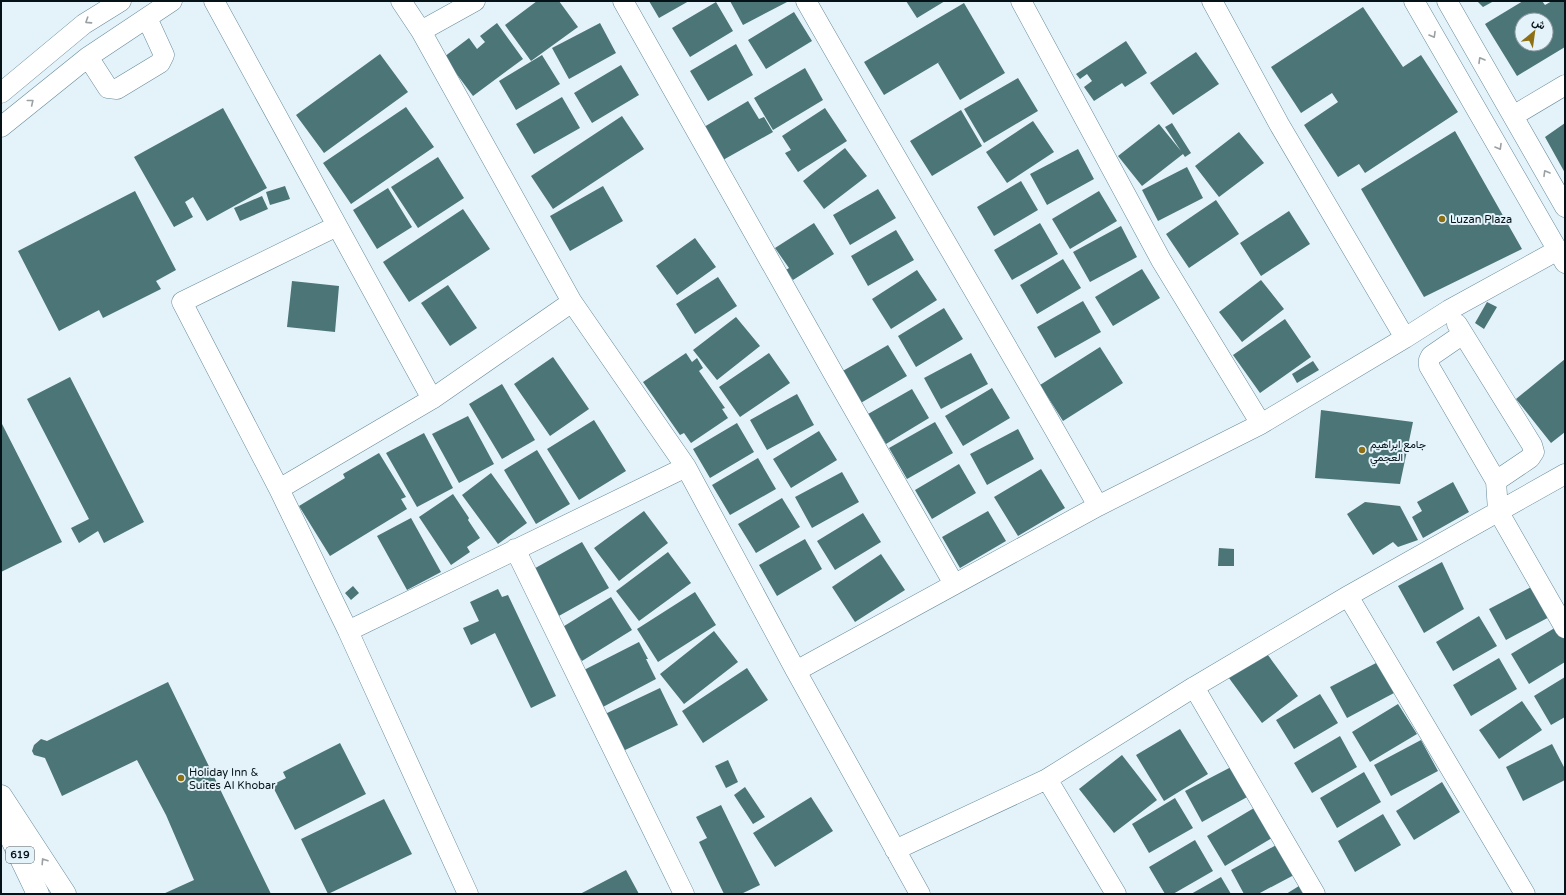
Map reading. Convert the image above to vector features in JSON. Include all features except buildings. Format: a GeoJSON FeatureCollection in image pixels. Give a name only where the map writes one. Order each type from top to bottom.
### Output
{"type":"FeatureCollection","features":[{"type":"Feature","properties":{"kind":"main road"},"geometry":{"type":"LineString","coordinates":[[1,796],[65,894]]}},
{"type":"Feature","properties":{"kind":"main road","name":"619"},"geometry":{"type":"LineString","coordinates":[[1,817],[38,894]]}},
{"type":"Feature","properties":{"kind":"street"},"geometry":{"type":"LineString","coordinates":[[1,94],[84,24],[122,1]]}},
{"type":"Feature","properties":{"kind":"street"},"geometry":{"type":"LineString","coordinates":[[1,127],[88,57],[172,1]]}},
{"type":"Feature","properties":{"kind":"street"},"geometry":{"type":"LineString","coordinates":[[214,1],[432,399]]}},
{"type":"Feature","properties":{"kind":"street"},"geometry":{"type":"LineString","coordinates":[[401,1],[421,31],[572,302],[686,467],[796,671],[920,894]]}},
{"type":"Feature","properties":{"kind":"street"},"geometry":{"type":"LineString","coordinates":[[421,31],[475,1]]}},
{"type":"Feature","properties":{"kind":"street"},"geometry":{"type":"LineString","coordinates":[[623,1],[954,584]]}},
{"type":"Feature","properties":{"kind":"street"},"geometry":{"type":"LineString","coordinates":[[806,1],[912,187],[1029,383],[1098,506]]}},
{"type":"Feature","properties":{"kind":"street"},"geometry":{"type":"LineString","coordinates":[[1021,1],[1161,260],[1261,424]]}},
{"type":"Feature","properties":{"kind":"street"},"geometry":{"type":"LineString","coordinates":[[1212,1],[1279,124],[1405,338]]}},
{"type":"Feature","properties":{"kind":"street"},"geometry":{"type":"LineString","coordinates":[[796,671],[1098,506],[1261,424],[1405,338],[1448,310],[1561,256],[1414,1]]}},
{"type":"Feature","properties":{"kind":"street"},"geometry":{"type":"LineString","coordinates":[[1447,1],[1565,207]]}},
{"type":"Feature","properties":{"kind":"street"},"geometry":{"type":"LineString","coordinates":[[88,57],[108,88],[117,89],[160,63],[164,55],[146,18]]}},
{"type":"Feature","properties":{"kind":"street"},"geometry":{"type":"LineString","coordinates":[[1513,116],[1565,84]]}},
{"type":"Feature","properties":{"kind":"street"},"geometry":{"type":"LineString","coordinates":[[337,226],[182,302],[279,489],[348,631],[468,894]]}},
{"type":"Feature","properties":{"kind":"street"},"geometry":{"type":"LineString","coordinates":[[279,489],[432,399],[572,302]]}},
{"type":"Feature","properties":{"kind":"street"},"geometry":{"type":"LineString","coordinates":[[1448,310],[1532,445],[1534,452],[1530,458],[1496,481]]}},
{"type":"Feature","properties":{"kind":"street"},"geometry":{"type":"LineString","coordinates":[[1463,334],[1431,356],[1429,366],[1496,481],[1498,511],[1565,628]]}},
{"type":"Feature","properties":{"kind":"street"},"geometry":{"type":"LineString","coordinates":[[348,631],[686,467]]}},
{"type":"Feature","properties":{"kind":"street"},"geometry":{"type":"LineString","coordinates":[[895,850],[1048,779],[1194,687],[1348,596],[1565,474]]}},
{"type":"Feature","properties":{"kind":"street"},"geometry":{"type":"LineString","coordinates":[[515,549],[684,894]]}},
{"type":"Feature","properties":{"kind":"street"},"geometry":{"type":"LineString","coordinates":[[1348,596],[1525,894]]}},
{"type":"Feature","properties":{"kind":"street"},"geometry":{"type":"LineString","coordinates":[[1194,687],[1315,894]]}},
{"type":"Feature","properties":{"kind":"street"},"geometry":{"type":"LineString","coordinates":[[1048,779],[1116,894]]}},
{"type":"Feature","properties":{"kind":"place","name":"Luzan Plaza"},"geometry":{"type":"Point","coordinates":[1442,219]}},
{"type":"Feature","properties":{"kind":"place","name":"جامع ابراهيم العجمي"},"geometry":{"type":"Point","coordinates":[1362,450]}},
{"type":"Feature","properties":{"kind":"place","name":"Holiday Inn & Suites Al Khobar"},"geometry":{"type":"Point","coordinates":[181,778]}}]}
